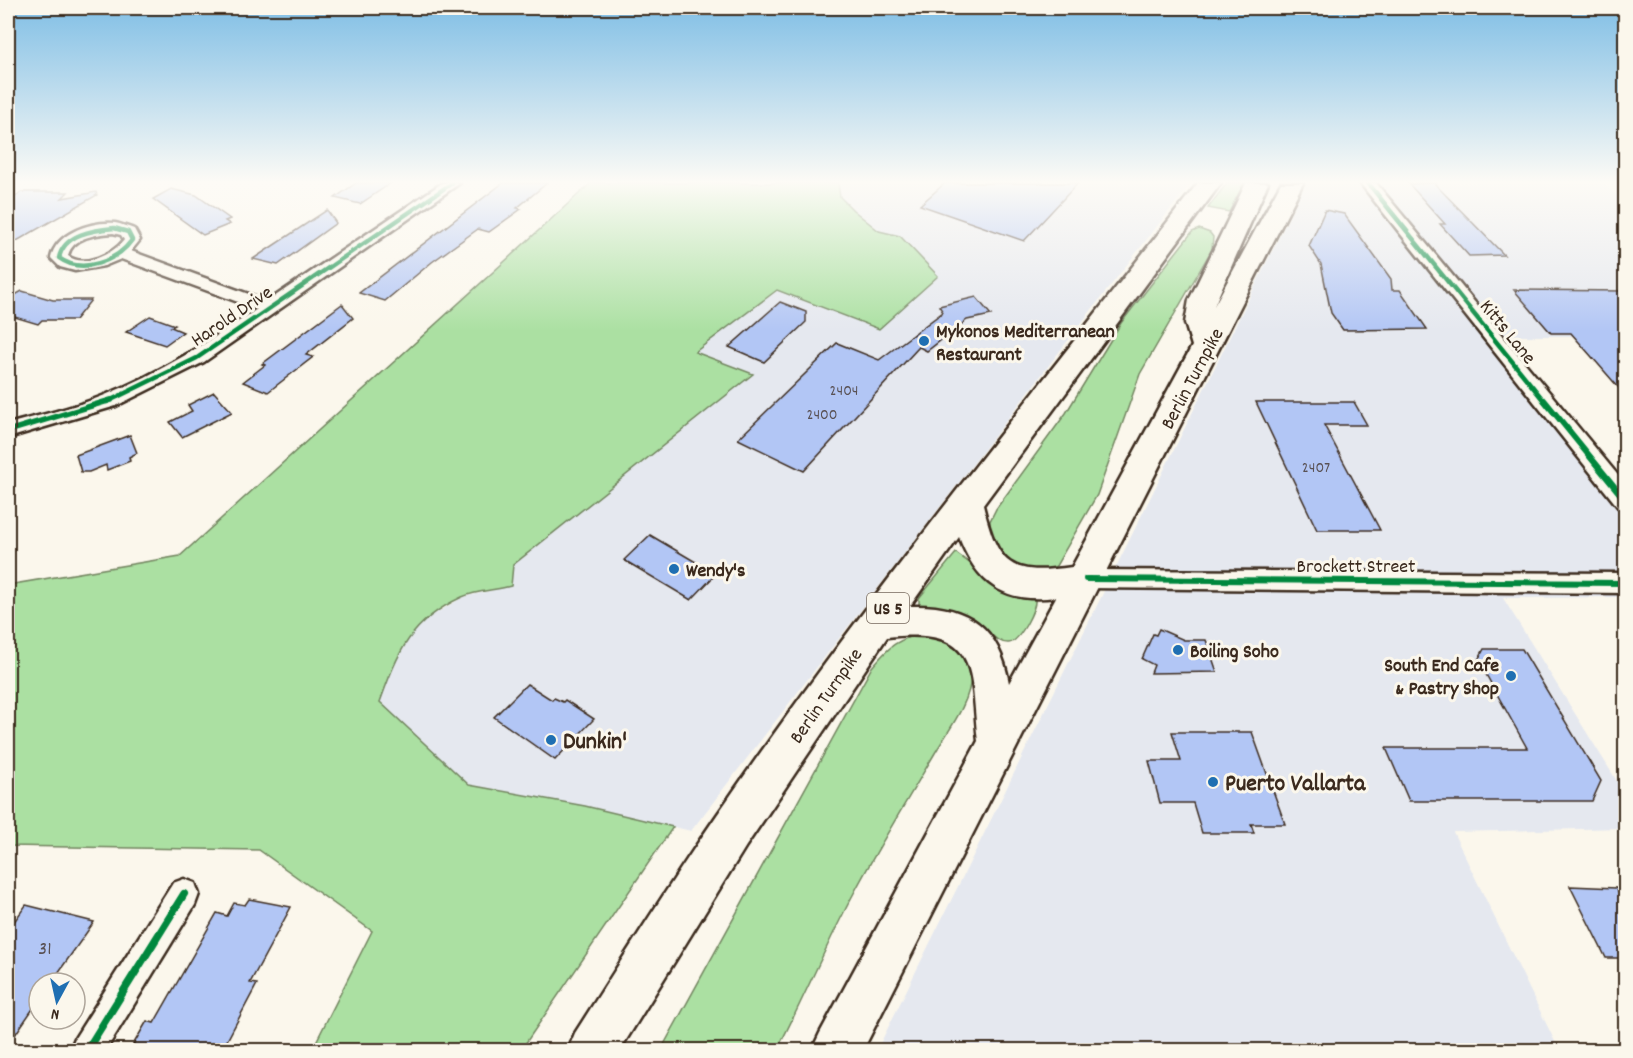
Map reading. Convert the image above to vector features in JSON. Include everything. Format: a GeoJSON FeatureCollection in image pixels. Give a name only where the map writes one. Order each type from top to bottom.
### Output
{"type":"FeatureCollection","features":[{"type":"Feature","properties":{"kind":"highway","name":"Berlin Turnpike"},"geometry":{"type":"LineString","coordinates":[[592,1050],[731,831],[876,624],[966,503],[1204,232]]}},
{"type":"Feature","properties":{"kind":"highway"},"geometry":{"type":"LineString","coordinates":[[1207,348],[1198,323],[1209,232]]}},
{"type":"Feature","properties":{"kind":"highway","name":"Berlin Turnpike"},"geometry":{"type":"LineString","coordinates":[[837,1050],[1267,232]]}},
{"type":"Feature","properties":{"kind":"highway"},"geometry":{"type":"LineString","coordinates":[[966,503],[974,538],[993,569],[1011,580],[1033,585],[1086,579]]}},
{"type":"Feature","properties":{"kind":"highway"},"geometry":{"type":"LineString","coordinates":[[876,624],[912,618],[937,622],[962,631],[980,647],[987,670],[998,741]]}},
{"type":"Feature","properties":{"kind":"street","name":"Harold Drive"},"geometry":{"type":"LineString","coordinates":[[8,431],[74,413],[140,388],[198,358],[381,232]]}},
{"type":"Feature","properties":{"kind":"street","name":"Kitts Lane"},"geometry":{"type":"LineString","coordinates":[[1408,232],[1626,501]]}},
{"type":"Feature","properties":{"kind":"street"},"geometry":{"type":"LineString","coordinates":[[120,253],[271,308]]}},
{"type":"Feature","properties":{"kind":"street","name":"Brockett Street"},"geometry":{"type":"LineString","coordinates":[[1086,579],[1626,584]]}},
{"type":"Feature","properties":{"kind":"street"},"geometry":{"type":"LineString","coordinates":[[87,1050],[184,894]]}},
{"type":"Feature","properties":{"kind":"shaded area"},"geometry":{"type":"Polygon","coordinates":[[[885,232],[1152,232],[691,831],[585,806],[469,785],[380,702],[399,653],[418,624],[463,597],[511,586],[513,565],[752,373],[695,352],[778,290],[879,329],[938,276],[900,236],[885,232]]]}},
{"type":"Feature","properties":{"kind":"shaded area"},"geometry":{"type":"Polygon","coordinates":[[[1282,232],[1625,232],[1625,336],[1504,336],[1625,481],[1625,597],[1503,598],[1625,794],[1625,828],[1453,832],[1559,1050],[877,1050],[1282,232]]]}},
{"type":"Feature","properties":{"kind":"green space"},"geometry":{"type":"Polygon","coordinates":[[[537,232],[885,232],[900,236],[938,276],[879,329],[777,290],[695,352],[753,374],[513,565],[511,586],[473,593],[444,606],[418,628],[400,653],[380,702],[469,785],[585,806],[673,827],[521,1050],[312,1050],[372,931],[259,850],[8,846],[8,585],[180,556],[537,232]]]}},
{"type":"Feature","properties":{"kind":"green space"},"geometry":{"type":"Polygon","coordinates":[[[1192,232],[1210,233],[1213,237],[1212,249],[1140,374],[1097,495],[1056,566],[1048,570],[1027,571],[1012,565],[997,552],[989,535],[990,521],[996,509],[1066,413],[1121,323],[1192,232]]]}},
{"type":"Feature","properties":{"kind":"green space"},"geometry":{"type":"Polygon","coordinates":[[[956,553],[995,582],[1035,598],[1026,624],[1012,641],[1004,642],[969,621],[919,605],[919,598],[956,553]]]}},
{"type":"Feature","properties":{"kind":"green space"},"geometry":{"type":"Polygon","coordinates":[[[925,634],[949,641],[967,658],[971,675],[967,695],[958,716],[855,891],[777,1050],[661,1050],[872,667],[895,644],[907,638],[925,634]]]}},
{"type":"Feature","properties":{"kind":"building"},"geometry":{"type":"Polygon","coordinates":[[[8,232],[32,232],[8,246],[8,232]]]}},
{"type":"Feature","properties":{"kind":"building"},"geometry":{"type":"Polygon","coordinates":[[[293,232],[323,232],[278,265],[253,259],[293,232]]]}},
{"type":"Feature","properties":{"kind":"building"},"geometry":{"type":"Polygon","coordinates":[[[438,232],[473,232],[432,262],[385,301],[359,293],[438,232]]]}},
{"type":"Feature","properties":{"kind":"building"},"geometry":{"type":"Polygon","coordinates":[[[999,232],[1032,232],[1024,241],[999,232]]]}},
{"type":"Feature","properties":{"kind":"building"},"geometry":{"type":"Polygon","coordinates":[[[1315,232],[1357,232],[1391,279],[1392,290],[1400,290],[1427,329],[1343,330],[1331,313],[1321,264],[1309,246],[1315,232]]]}},
{"type":"Feature","properties":{"kind":"building"},"geometry":{"type":"Polygon","coordinates":[[[1448,232],[1482,232],[1504,255],[1469,256],[1448,232]]]}},
{"type":"Feature","properties":{"kind":"building"},"geometry":{"type":"Polygon","coordinates":[[[1514,290],[1626,291],[1626,396],[1571,333],[1551,333],[1514,290]]]}},
{"type":"Feature","properties":{"kind":"building"},"geometry":{"type":"Polygon","coordinates":[[[22,291],[53,300],[91,300],[75,320],[42,320],[38,324],[8,315],[8,299],[22,291]]]}},
{"type":"Feature","properties":{"kind":"building"},"geometry":{"type":"Polygon","coordinates":[[[976,297],[991,315],[967,320],[927,351],[919,347],[804,471],[738,439],[837,343],[879,360],[943,312],[939,306],[976,297]]]}},
{"type":"Feature","properties":{"kind":"building"},"geometry":{"type":"Polygon","coordinates":[[[780,302],[806,312],[806,322],[764,362],[729,347],[780,302]]]}},
{"type":"Feature","properties":{"kind":"building"},"geometry":{"type":"Polygon","coordinates":[[[342,304],[353,318],[306,355],[313,357],[268,392],[243,382],[265,365],[262,364],[342,304]]]}},
{"type":"Feature","properties":{"kind":"building"},"geometry":{"type":"Polygon","coordinates":[[[150,316],[175,325],[171,327],[183,332],[165,345],[126,332],[150,316]]]}},
{"type":"Feature","properties":{"kind":"building"},"geometry":{"type":"Polygon","coordinates":[[[214,392],[232,412],[182,437],[170,422],[192,411],[188,405],[214,392]]]}},
{"type":"Feature","properties":{"kind":"building"},"geometry":{"type":"Polygon","coordinates":[[[1256,402],[1354,402],[1367,425],[1324,425],[1380,530],[1317,530],[1256,402]]]}},
{"type":"Feature","properties":{"kind":"building"},"geometry":{"type":"Polygon","coordinates":[[[130,435],[137,453],[129,457],[130,461],[107,470],[106,465],[89,472],[81,472],[76,455],[130,435]]]}},
{"type":"Feature","properties":{"kind":"building","name":"Wendy's"},"geometry":{"type":"Polygon","coordinates":[[[650,535],[716,574],[691,600],[624,560],[650,535]]]}},
{"type":"Feature","properties":{"kind":"building","name":"Boiling Soho"},"geometry":{"type":"Polygon","coordinates":[[[1159,629],[1184,640],[1206,640],[1217,672],[1151,673],[1154,665],[1142,659],[1153,634],[1156,635],[1159,629]]]}},
{"type":"Feature","properties":{"kind":"building"},"geometry":{"type":"Polygon","coordinates":[[[1484,649],[1522,649],[1601,781],[1592,801],[1409,801],[1386,748],[1527,748],[1478,660],[1484,649]]]}},
{"type":"Feature","properties":{"kind":"building","name":"Dunkin'"},"geometry":{"type":"Polygon","coordinates":[[[527,684],[552,700],[554,698],[563,702],[565,700],[594,719],[555,760],[494,717],[527,684]]]}},
{"type":"Feature","properties":{"kind":"building","name":"Puerto Vallarta"},"geometry":{"type":"Polygon","coordinates":[[[1172,732],[1252,732],[1285,824],[1251,824],[1254,833],[1202,833],[1193,803],[1160,803],[1149,761],[1181,761],[1172,732]]]}},
{"type":"Feature","properties":{"kind":"building"},"geometry":{"type":"Polygon","coordinates":[[[1570,886],[1616,888],[1626,906],[1626,958],[1606,958],[1570,886]]]}},
{"type":"Feature","properties":{"kind":"building"},"geometry":{"type":"Polygon","coordinates":[[[249,899],[291,907],[250,983],[257,984],[222,1050],[130,1050],[147,1021],[154,1023],[217,913],[227,916],[234,903],[245,905],[249,899]]]}},
{"type":"Feature","properties":{"kind":"building"},"geometry":{"type":"Polygon","coordinates":[[[26,905],[94,922],[59,971],[27,971],[27,1017],[8,1045],[8,930],[26,905]]]}},
{"type":"Feature","properties":{"kind":"cycle path"},"geometry":{"type":"LineString","coordinates":[[88,232],[65,244],[59,258],[75,265],[98,263],[109,259],[127,247],[132,240],[128,232]]}},
{"type":"Feature","properties":{"kind":"cycle path"},"geometry":{"type":"LineString","coordinates":[[8,431],[109,401],[197,358],[380,232]]}},
{"type":"Feature","properties":{"kind":"cycle path"},"geometry":{"type":"LineString","coordinates":[[1408,232],[1626,501]]}},
{"type":"Feature","properties":{"kind":"cycle path"},"geometry":{"type":"LineString","coordinates":[[1086,579],[1626,583]]}},
{"type":"Feature","properties":{"kind":"cycle path"},"geometry":{"type":"LineString","coordinates":[[87,1050],[184,894]]}},
{"type":"Feature","properties":{"kind":"place","name":"Mykonos Mediterranean Restaurant"},"geometry":{"type":"Point","coordinates":[924,341]}},
{"type":"Feature","properties":{"kind":"place","name":"Wendy's"},"geometry":{"type":"Point","coordinates":[674,569]}},
{"type":"Feature","properties":{"kind":"place","name":"Boiling Soho"},"geometry":{"type":"Point","coordinates":[1178,650]}},
{"type":"Feature","properties":{"kind":"place","name":"South End Cafe & Pastry Shop"},"geometry":{"type":"Point","coordinates":[1511,676]}},
{"type":"Feature","properties":{"kind":"place","name":"Dunkin'"},"geometry":{"type":"Point","coordinates":[551,740]}},
{"type":"Feature","properties":{"kind":"place","name":"Puerto Vallarta"},"geometry":{"type":"Point","coordinates":[1213,782]}}]}
